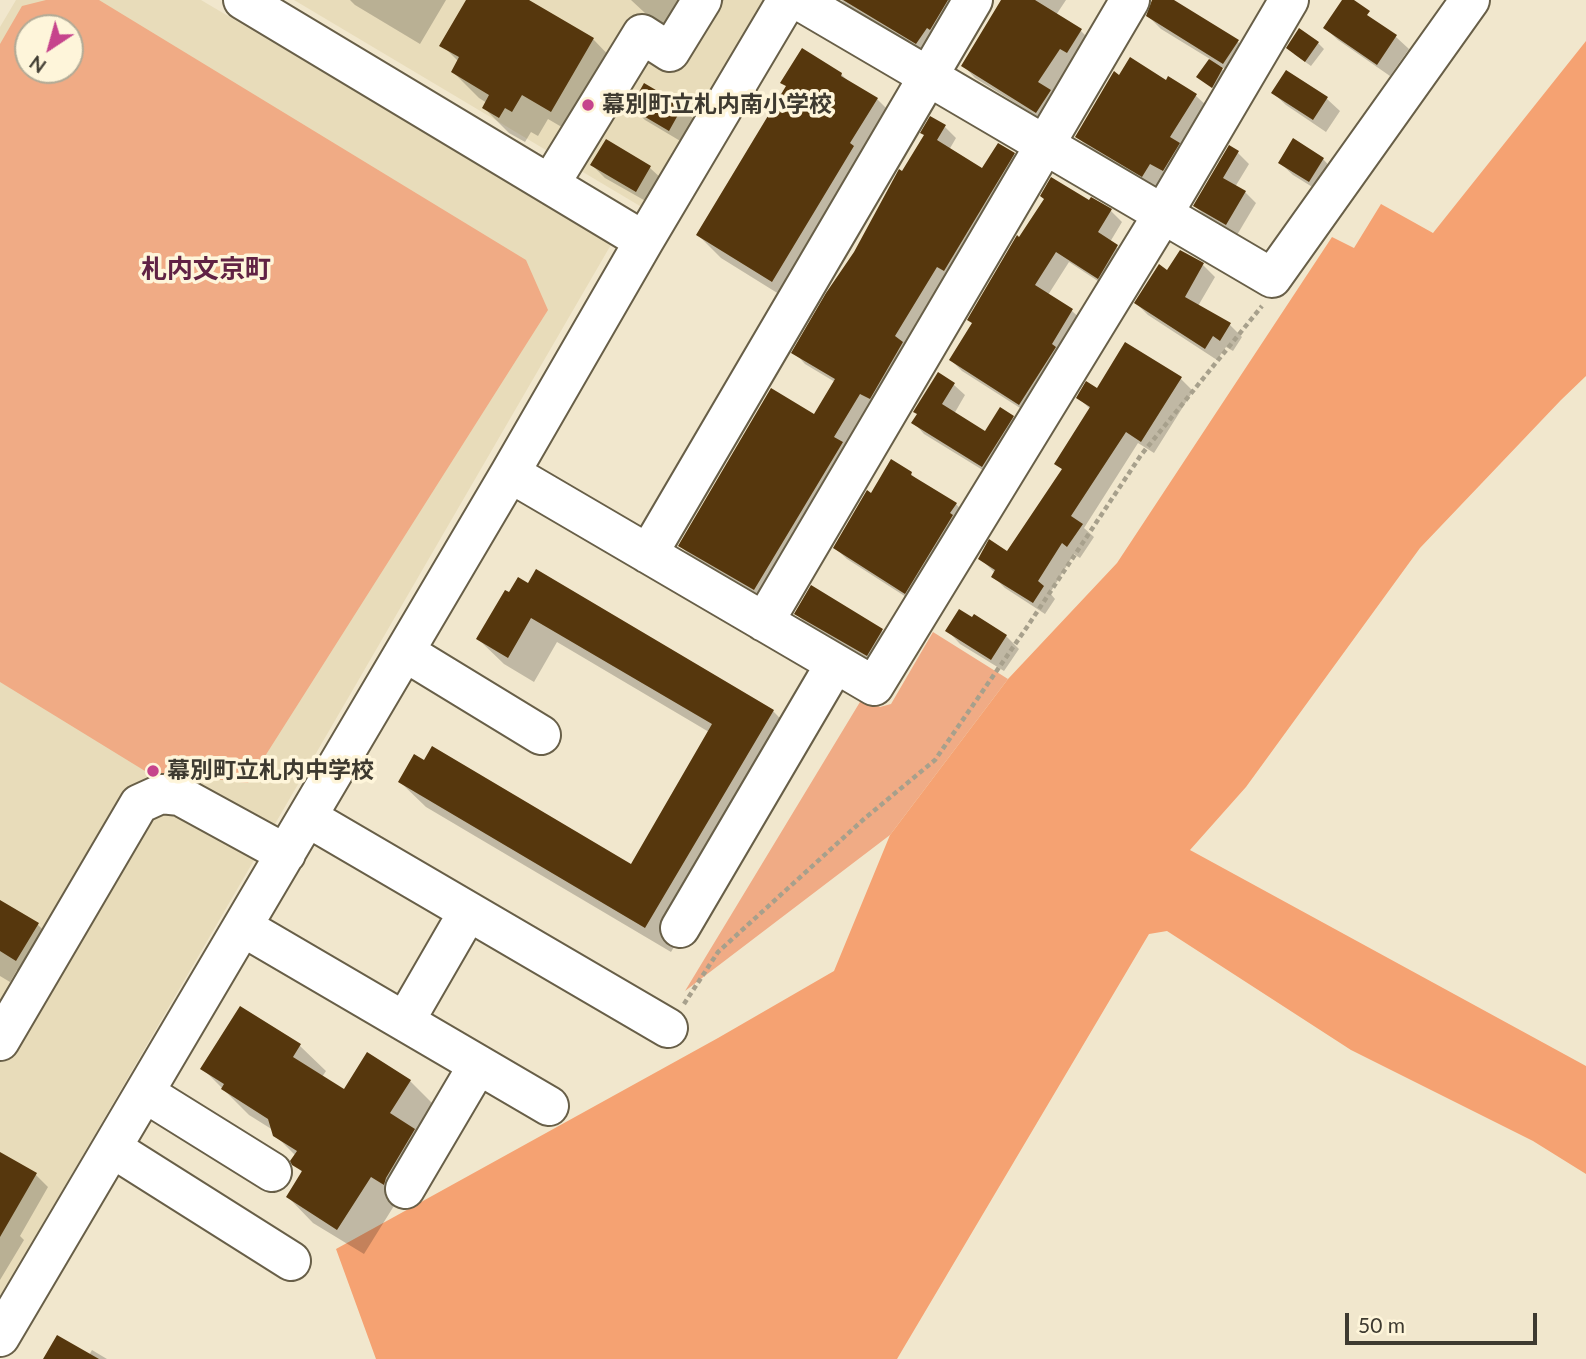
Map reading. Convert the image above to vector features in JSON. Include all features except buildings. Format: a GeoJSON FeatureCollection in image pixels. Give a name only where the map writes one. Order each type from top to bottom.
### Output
{"type":"FeatureCollection","features":[{"type":"Feature","properties":{"kind":"street"},"geometry":{"type":"LineString","coordinates":[[243,0],[644,241]]}},
{"type":"Feature","properties":{"kind":"street"},"geometry":{"type":"LineString","coordinates":[[550,184],[642,34],[670,52],[702,0]]}},
{"type":"Feature","properties":{"kind":"street"},"geometry":{"type":"LineString","coordinates":[[0,1338],[787,0]]}},
{"type":"Feature","properties":{"kind":"street"},"geometry":{"type":"LineString","coordinates":[[798,0],[1272,278],[1471,0]]}},
{"type":"Feature","properties":{"kind":"street"},"geometry":{"type":"LineString","coordinates":[[648,554],[973,0]]}},
{"type":"Feature","properties":{"kind":"street"},"geometry":{"type":"LineString","coordinates":[[764,622],[1130,0]]}},
{"type":"Feature","properties":{"kind":"street"},"geometry":{"type":"LineString","coordinates":[[510,473],[874,686],[1163,214],[1289,0]]}},
{"type":"Feature","properties":{"kind":"street"},"geometry":{"type":"LineString","coordinates":[[405,652],[541,735]]}},
{"type":"Feature","properties":{"kind":"street"},"geometry":{"type":"LineString","coordinates":[[680,928],[835,664]]}},
{"type":"Feature","properties":{"kind":"street"},"geometry":{"type":"LineString","coordinates":[[0,1041],[139,804],[161,794],[180,796],[286,854]]}},
{"type":"Feature","properties":{"kind":"street"},"geometry":{"type":"LineString","coordinates":[[307,817],[668,1028]]}},
{"type":"Feature","properties":{"kind":"street"},"geometry":{"type":"LineString","coordinates":[[405,1021],[468,912]]}},
{"type":"Feature","properties":{"kind":"street"},"geometry":{"type":"LineString","coordinates":[[243,927],[549,1106]]}},
{"type":"Feature","properties":{"kind":"street"},"geometry":{"type":"LineString","coordinates":[[405,1189],[478,1065]]}},
{"type":"Feature","properties":{"kind":"street"},"geometry":{"type":"LineString","coordinates":[[145,1093],[272,1171]]}},
{"type":"Feature","properties":{"kind":"street"},"geometry":{"type":"LineString","coordinates":[[112,1148],[291,1261]]}},
{"type":"Feature","properties":{"kind":"path"},"geometry":{"type":"LineString","coordinates":[[668,1028],[718,952],[864,819],[935,760],[1141,454],[1264,304],[1272,278]]}},
{"type":"Feature","properties":{"kind":"shaded area","name":"幕別町立札内中学校"},"geometry":{"type":"Polygon","coordinates":[[[16,0],[201,0],[612,243],[0,1298],[0,27],[16,0]]]}},
{"type":"Feature","properties":{"kind":"shaded area","name":"幕別町立札内中学校"},"geometry":{"type":"Polygon","coordinates":[[[46,0],[99,0],[526,260],[548,310],[248,783],[145,771],[0,682],[0,44],[14,20],[14,84],[84,84],[84,14],[17,14],[22,6],[46,0]]]}},
{"type":"Feature","properties":{"kind":"shaded area","name":"幕別町立札内南小学校"},"geometry":{"type":"Polygon","coordinates":[[[294,0],[768,0],[645,209],[294,0]]]}},
{"type":"Feature","properties":{"kind":"shaded area"},"geometry":{"type":"Polygon","coordinates":[[[1586,41],[1586,376],[1420,548],[1246,787],[1190,850],[1586,1066],[1586,1174],[1533,1141],[1351,1050],[1167,931],[1149,934],[897,1359],[376,1359],[336,1249],[834,971],[890,835],[1008,679],[1117,563],[1332,237],[1354,248],[1381,204],[1433,233],[1586,41]]]}},
{"type":"Feature","properties":{"kind":"shaded area"},"geometry":{"type":"Polygon","coordinates":[[[933,632],[1008,679],[890,835],[685,991],[863,697],[880,707],[891,704],[933,632]]]}},
{"type":"Feature","properties":{"kind":"place","name":"幕別町立札内南小学校"},"geometry":{"type":"Point","coordinates":[588,105]}},
{"type":"Feature","properties":{"kind":"place","name":"幕別町立札内中学校"},"geometry":{"type":"Point","coordinates":[153,771]}},
{"type":"Feature","properties":{"kind":"district","name":"札内文京町"},"geometry":{"type":"Point","coordinates":[206,270]}}]}
